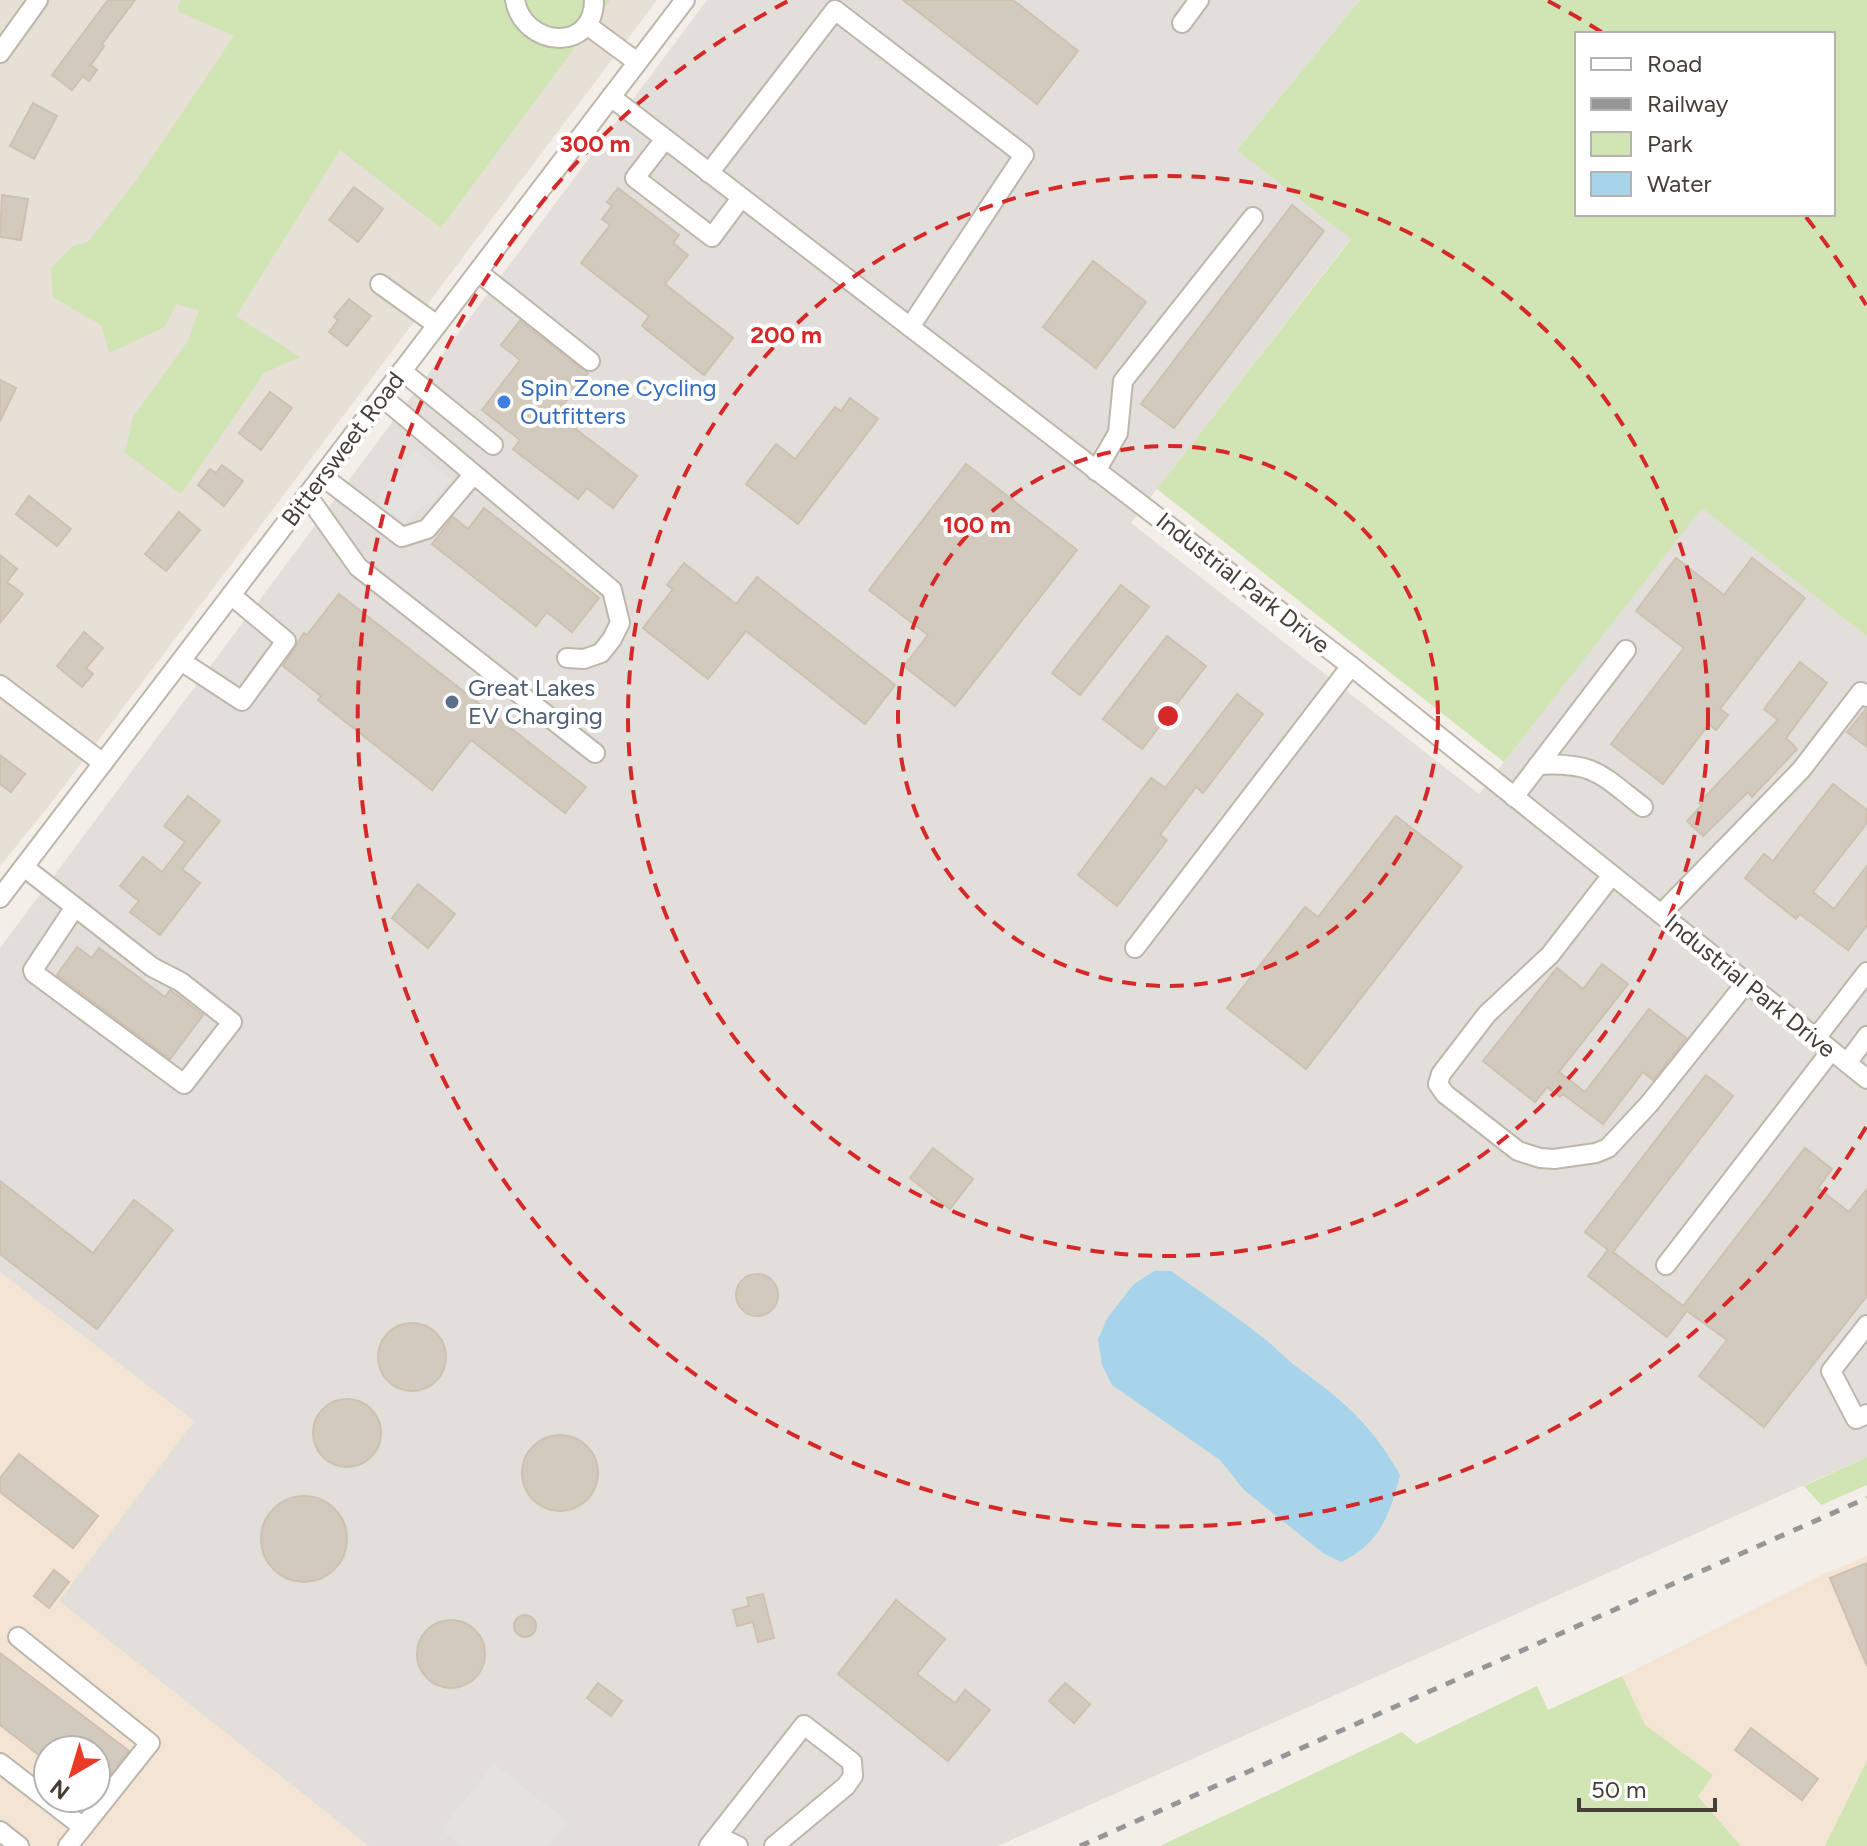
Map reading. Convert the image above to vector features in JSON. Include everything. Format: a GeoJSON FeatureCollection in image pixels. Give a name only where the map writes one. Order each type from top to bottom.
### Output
{"type":"FeatureCollection","features":[{"type":"Feature","properties":{"kind":"street"},"geometry":{"type":"LineString","coordinates":[[0,53],[38,0]]}},
{"type":"Feature","properties":{"kind":"street"},"geometry":{"type":"LineString","coordinates":[[515,0],[518,15],[527,26],[538,33],[564,38],[577,34],[587,25],[593,15],[594,0]]}},
{"type":"Feature","properties":{"kind":"street","name":"Bittersweet Road"},"geometry":{"type":"LineString","coordinates":[[0,898],[685,0]]}},
{"type":"Feature","properties":{"kind":"street"},"geometry":{"type":"LineString","coordinates":[[1182,23],[1199,0]]}},
{"type":"Feature","properties":{"kind":"street"},"geometry":{"type":"LineString","coordinates":[[709,173],[835,10],[1024,155],[910,327]]}},
{"type":"Feature","properties":{"kind":"street"},"geometry":{"type":"LineString","coordinates":[[587,25],[637,62]]}},
{"type":"Feature","properties":{"kind":"street","name":"Industrial Park Drive"},"geometry":{"type":"LineString","coordinates":[[611,97],[1351,666],[1867,1079]]}},
{"type":"Feature","properties":{"kind":"street"},"geometry":{"type":"LineString","coordinates":[[665,139],[635,178],[712,237],[741,198]]}},
{"type":"Feature","properties":{"kind":"street"},"geometry":{"type":"LineString","coordinates":[[1096,471],[1118,433],[1123,381],[1253,217]]}},
{"type":"Feature","properties":{"kind":"street"},"geometry":{"type":"LineString","coordinates":[[478,272],[590,361]]}},
{"type":"Feature","properties":{"kind":"street"},"geometry":{"type":"LineString","coordinates":[[380,284],[437,325]]}},
{"type":"Feature","properties":{"kind":"street"},"geometry":{"type":"LineString","coordinates":[[402,371],[493,445]]}},
{"type":"Feature","properties":{"kind":"street"},"geometry":{"type":"LineString","coordinates":[[382,397],[612,590],[620,623],[612,639],[601,653],[584,659],[567,658]]}},
{"type":"Feature","properties":{"kind":"street"},"geometry":{"type":"LineString","coordinates":[[322,476],[402,537],[427,529],[473,475]]}},
{"type":"Feature","properties":{"kind":"street"},"geometry":{"type":"LineString","coordinates":[[307,495],[358,567],[595,753]]}},
{"type":"Feature","properties":{"kind":"street"},"geometry":{"type":"LineString","coordinates":[[181,661],[242,701],[286,641],[231,595]]}},
{"type":"Feature","properties":{"kind":"street"},"geometry":{"type":"LineString","coordinates":[[1514,797],[1626,650]]}},
{"type":"Feature","properties":{"kind":"street"},"geometry":{"type":"LineString","coordinates":[[1135,948],[1351,666]]}},
{"type":"Feature","properties":{"kind":"street"},"geometry":{"type":"LineString","coordinates":[[0,685],[103,763]]}},
{"type":"Feature","properties":{"kind":"street"},"geometry":{"type":"LineString","coordinates":[[1661,914],[1801,770],[1861,692],[1867,697]]}},
{"type":"Feature","properties":{"kind":"street"},"geometry":{"type":"LineString","coordinates":[[1538,765],[1575,764],[1588,767],[1643,807]]}},
{"type":"Feature","properties":{"kind":"street"},"geometry":{"type":"LineString","coordinates":[[24,867],[152,967],[181,982],[232,1022],[184,1084],[34,973],[33,970],[75,907]]}},
{"type":"Feature","properties":{"kind":"street"},"geometry":{"type":"LineString","coordinates":[[1612,875],[1550,955],[1487,1014],[1448,1064],[1438,1084],[1445,1094],[1518,1151],[1554,1159],[1596,1153],[1608,1148],[1649,1104],[1746,983]]}},
{"type":"Feature","properties":{"kind":"street"},"geometry":{"type":"LineString","coordinates":[[1816,1038],[1867,972]]}},
{"type":"Feature","properties":{"kind":"street"},"geometry":{"type":"LineString","coordinates":[[1847,1063],[1867,1036]]}},
{"type":"Feature","properties":{"kind":"street"},"geometry":{"type":"LineString","coordinates":[[1666,1265],[1831,1051]]}},
{"type":"Feature","properties":{"kind":"street"},"geometry":{"type":"LineString","coordinates":[[1867,1325],[1831,1371],[1856,1419],[1867,1414]]}},
{"type":"Feature","properties":{"kind":"street"},"geometry":{"type":"LineString","coordinates":[[18,1637],[150,1743],[68,1846]]}},
{"type":"Feature","properties":{"kind":"street"},"geometry":{"type":"LineString","coordinates":[[738,1846],[713,1841],[804,1725],[852,1762],[853,1776],[846,1786],[774,1846]]}},
{"type":"Feature","properties":{"kind":"street"},"geometry":{"type":"LineString","coordinates":[[0,1763],[83,1827]]}},
{"type":"Feature","properties":{"kind":"street"},"geometry":{"type":"LineString","coordinates":[[0,1831],[19,1846]]}},
{"type":"Feature","properties":{"kind":"shaded area"},"geometry":{"type":"Polygon","coordinates":[[[0,0],[657,0],[52,802],[0,866],[0,0]]]}},
{"type":"Feature","properties":{"kind":"shaded area"},"geometry":{"type":"Polygon","coordinates":[[[707,0],[1360,0],[1237,150],[1351,238],[1131,523],[1479,794],[1702,507],[1867,636],[1867,1457],[998,1846],[369,1846],[59,1601],[194,1421],[0,1272],[0,948],[707,0]]]}},
{"type":"Feature","properties":{"kind":"shaded area"},"geometry":{"type":"Polygon","coordinates":[[[415,450],[451,478],[433,501],[414,512],[405,523],[376,501],[415,450]]]}},
{"type":"Feature","properties":{"kind":"shaded area"},"geometry":{"type":"Polygon","coordinates":[[[0,1272],[194,1421],[59,1601],[369,1846],[0,1846],[0,1272]]]}},
{"type":"Feature","properties":{"kind":"shaded area"},"geometry":{"type":"Polygon","coordinates":[[[1867,1556],[1867,1846],[1741,1846],[1698,1795],[1713,1775],[1644,1725],[1622,1676],[1824,1574],[1867,1556]]]}},
{"type":"Feature","properties":{"kind":"shaded area"},"geometry":{"type":"Polygon","coordinates":[[[494,1764],[568,1822],[548,1846],[462,1846],[441,1830],[494,1764]]]}},
{"type":"Feature","properties":{"kind":"green space"},"geometry":{"type":"Polygon","coordinates":[[[180,0],[610,0],[441,228],[340,150],[236,316],[300,357],[264,373],[181,494],[125,453],[133,417],[188,341],[199,310],[176,304],[165,327],[109,353],[102,326],[53,297],[51,268],[73,246],[88,242],[138,178],[234,36],[177,11],[180,0]]]}},
{"type":"Feature","properties":{"kind":"green space"},"geometry":{"type":"Polygon","coordinates":[[[1360,0],[1867,0],[1867,636],[1702,508],[1504,762],[1157,489],[1351,239],[1237,150],[1360,0]]]}},
{"type":"Feature","properties":{"kind":"green space"},"geometry":{"type":"Polygon","coordinates":[[[1867,1457],[1867,1485],[1821,1505],[1804,1486],[1867,1457]]]}},
{"type":"Feature","properties":{"kind":"green space"},"geometry":{"type":"Polygon","coordinates":[[[1622,1676],[1645,1725],[1713,1775],[1698,1796],[1741,1846],[1160,1846],[1402,1732],[1416,1744],[1537,1686],[1548,1710],[1622,1676]]]}},
{"type":"Feature","properties":{"kind":"green space"},"geometry":{"type":"Polygon","coordinates":[[[1867,1761],[1867,1846],[1825,1846],[1867,1761]]]}},
{"type":"Feature","properties":{"kind":"water"},"geometry":{"type":"Polygon","coordinates":[[[1154,1271],[1171,1271],[1255,1331],[1341,1401],[1378,1441],[1400,1475],[1381,1526],[1354,1555],[1341,1562],[1323,1553],[1244,1490],[1220,1460],[1112,1385],[1102,1365],[1098,1339],[1108,1317],[1134,1284],[1154,1271]]]}},
{"type":"Feature","properties":{"kind":"building"},"geometry":{"type":"Polygon","coordinates":[[[108,0],[135,0],[102,44],[104,46],[91,65],[97,70],[89,81],[83,76],[72,90],[52,75],[108,0]]]}},
{"type":"Feature","properties":{"kind":"building"},"geometry":{"type":"Polygon","coordinates":[[[903,0],[1013,0],[1078,51],[1037,104],[903,0]]]}},
{"type":"Feature","properties":{"kind":"building"},"geometry":{"type":"Polygon","coordinates":[[[33,103],[57,116],[34,159],[10,146],[33,103]]]}},
{"type":"Feature","properties":{"kind":"building"},"geometry":{"type":"Polygon","coordinates":[[[354,187],[383,209],[358,242],[329,220],[354,187]]]}},
{"type":"Feature","properties":{"kind":"building"},"geometry":{"type":"Polygon","coordinates":[[[618,188],[679,235],[673,243],[688,255],[665,284],[733,338],[704,375],[642,326],[649,316],[581,263],[610,225],[602,219],[612,206],[607,202],[618,188]]]}},
{"type":"Feature","properties":{"kind":"building"},"geometry":{"type":"Polygon","coordinates":[[[2,195],[28,199],[21,240],[0,237],[2,195]]]}},
{"type":"Feature","properties":{"kind":"building"},"geometry":{"type":"Polygon","coordinates":[[[1292,205],[1324,231],[1174,428],[1141,404],[1292,205]]]}},
{"type":"Feature","properties":{"kind":"building"},"geometry":{"type":"Polygon","coordinates":[[[1093,261],[1146,302],[1096,368],[1043,327],[1093,261]]]}},
{"type":"Feature","properties":{"kind":"building"},"geometry":{"type":"Polygon","coordinates":[[[349,299],[371,316],[347,346],[329,332],[338,320],[334,317],[349,299]]]}},
{"type":"Feature","properties":{"kind":"building"},"geometry":{"type":"Polygon","coordinates":[[[520,321],[588,373],[556,414],[637,476],[613,508],[587,488],[578,499],[513,449],[520,440],[482,410],[520,360],[501,345],[520,321]]]}},
{"type":"Feature","properties":{"kind":"building"},"geometry":{"type":"Polygon","coordinates":[[[0,380],[16,388],[0,421],[0,380]]]}},
{"type":"Feature","properties":{"kind":"building"},"geometry":{"type":"Polygon","coordinates":[[[270,392],[292,408],[261,450],[239,433],[270,392]]]}},
{"type":"Feature","properties":{"kind":"building"},"geometry":{"type":"Polygon","coordinates":[[[850,398],[878,419],[798,524],[746,484],[776,444],[795,459],[835,407],[841,411],[850,398]]]}},
{"type":"Feature","properties":{"kind":"building"},"geometry":{"type":"Polygon","coordinates":[[[966,464],[1077,550],[955,706],[904,666],[928,635],[869,590],[966,464]]]}},
{"type":"Feature","properties":{"kind":"building"},"geometry":{"type":"Polygon","coordinates":[[[222,465],[243,481],[224,506],[198,485],[210,469],[216,473],[222,465]]]}},
{"type":"Feature","properties":{"kind":"building"},"geometry":{"type":"Polygon","coordinates":[[[29,496],[71,529],[57,546],[16,514],[29,496]]]}},
{"type":"Feature","properties":{"kind":"building"},"geometry":{"type":"Polygon","coordinates":[[[484,508],[599,598],[572,632],[547,612],[536,626],[432,544],[453,517],[468,529],[484,508]]]}},
{"type":"Feature","properties":{"kind":"building"},"geometry":{"type":"Polygon","coordinates":[[[179,512],[200,530],[166,571],[145,554],[179,512]]]}},
{"type":"Feature","properties":{"kind":"building"},"geometry":{"type":"Polygon","coordinates":[[[0,555],[17,569],[7,582],[23,594],[0,623],[0,555]]]}},
{"type":"Feature","properties":{"kind":"building"},"geometry":{"type":"Polygon","coordinates":[[[1676,558],[1724,595],[1752,558],[1805,598],[1720,709],[1728,715],[1716,730],[1709,724],[1663,784],[1611,744],[1684,648],[1636,611],[1676,558]]]}},
{"type":"Feature","properties":{"kind":"building"},"geometry":{"type":"Polygon","coordinates":[[[684,563],[736,604],[757,577],[895,685],[865,724],[746,631],[708,679],[643,628],[673,589],[667,585],[684,563]]]}},
{"type":"Feature","properties":{"kind":"building"},"geometry":{"type":"Polygon","coordinates":[[[1121,585],[1149,607],[1080,695],[1052,673],[1121,585]]]}},
{"type":"Feature","properties":{"kind":"building"},"geometry":{"type":"Polygon","coordinates":[[[339,594],[586,787],[565,813],[471,740],[432,790],[318,700],[321,696],[283,666],[304,633],[307,635],[339,594]]]}},
{"type":"Feature","properties":{"kind":"building"},"geometry":{"type":"Polygon","coordinates":[[[84,632],[103,648],[86,668],[93,674],[82,687],[57,666],[84,632]]]}},
{"type":"Feature","properties":{"kind":"building"},"geometry":{"type":"Polygon","coordinates":[[[1167,636],[1206,666],[1142,749],[1103,719],[1167,636]]]}},
{"type":"Feature","properties":{"kind":"building"},"geometry":{"type":"Polygon","coordinates":[[[1800,662],[1827,683],[1786,738],[1797,749],[1752,797],[1748,792],[1703,836],[1687,821],[1702,805],[1699,803],[1778,720],[1764,709],[1800,662]]]}},
{"type":"Feature","properties":{"kind":"building"},"geometry":{"type":"Polygon","coordinates":[[[1237,694],[1263,714],[1203,793],[1196,787],[1160,835],[1167,840],[1117,906],[1078,875],[1151,778],[1165,788],[1237,694]]]}},
{"type":"Feature","properties":{"kind":"building"},"geometry":{"type":"Polygon","coordinates":[[[1867,709],[1867,747],[1847,732],[1867,709]]]}},
{"type":"Feature","properties":{"kind":"building"},"geometry":{"type":"Polygon","coordinates":[[[0,755],[25,774],[11,792],[0,784],[0,755]]]}},
{"type":"Feature","properties":{"kind":"building"},"geometry":{"type":"Polygon","coordinates":[[[1833,784],[1867,810],[1867,823],[1813,892],[1834,909],[1867,866],[1867,925],[1848,950],[1800,914],[1796,919],[1745,878],[1764,854],[1773,861],[1833,784]]]}},
{"type":"Feature","properties":{"kind":"building"},"geometry":{"type":"Polygon","coordinates":[[[188,796],[220,821],[182,869],[200,883],[160,935],[130,912],[139,901],[120,886],[143,857],[162,872],[185,842],[164,826],[188,796]]]}},
{"type":"Feature","properties":{"kind":"building"},"geometry":{"type":"Polygon","coordinates":[[[1396,816],[1462,867],[1306,1069],[1227,1008],[1305,907],[1318,917],[1396,816]]]}},
{"type":"Feature","properties":{"kind":"building"},"geometry":{"type":"Polygon","coordinates":[[[418,884],[455,914],[428,948],[392,918],[418,884]]]}},
{"type":"Feature","properties":{"kind":"building"},"geometry":{"type":"Polygon","coordinates":[[[77,947],[92,958],[99,948],[165,997],[170,990],[203,1015],[170,1059],[57,975],[77,947]]]}},
{"type":"Feature","properties":{"kind":"building"},"geometry":{"type":"Polygon","coordinates":[[[1602,964],[1628,984],[1559,1072],[1585,1092],[1649,1009],[1686,1038],[1653,1080],[1643,1072],[1603,1124],[1563,1094],[1560,1097],[1547,1087],[1535,1102],[1483,1061],[1557,968],[1583,989],[1602,964]]]}},
{"type":"Feature","properties":{"kind":"building"},"geometry":{"type":"Polygon","coordinates":[[[1706,1075],[1733,1096],[1613,1252],[1683,1306],[1805,1148],[1832,1169],[1818,1188],[1849,1212],[1867,1189],[1867,1296],[1764,1427],[1699,1376],[1727,1340],[1687,1311],[1667,1337],[1588,1276],[1608,1250],[1585,1232],[1706,1075]]]}},
{"type":"Feature","properties":{"kind":"building"},"geometry":{"type":"Polygon","coordinates":[[[933,1148],[973,1179],[950,1209],[910,1178],[933,1148]]]}},
{"type":"Feature","properties":{"kind":"building"},"geometry":{"type":"Polygon","coordinates":[[[0,1181],[93,1253],[134,1200],[173,1230],[97,1329],[0,1254],[0,1181]]]}},
{"type":"Feature","properties":{"kind":"building"},"geometry":{"type":"Polygon","coordinates":[[[757,1274],[772,1280],[778,1295],[772,1310],[757,1316],[742,1310],[736,1295],[742,1280],[757,1274]]]}},
{"type":"Feature","properties":{"kind":"building"},"geometry":{"type":"Polygon","coordinates":[[[405,1323],[419,1323],[431,1328],[441,1338],[446,1357],[441,1376],[431,1386],[419,1391],[405,1391],[393,1386],[383,1376],[378,1364],[378,1350],[383,1338],[393,1328],[405,1323]]]}},
{"type":"Feature","properties":{"kind":"building"},"geometry":{"type":"Polygon","coordinates":[[[347,1399],[371,1409],[381,1433],[371,1457],[347,1467],[323,1457],[313,1433],[323,1409],[347,1399]]]}},
{"type":"Feature","properties":{"kind":"building"},"geometry":{"type":"Polygon","coordinates":[[[560,1435],[574,1438],[587,1446],[595,1459],[598,1473],[595,1487],[587,1500],[574,1508],[560,1511],[546,1508],[533,1500],[525,1487],[522,1473],[525,1459],[533,1446],[546,1438],[560,1435]]]}},
{"type":"Feature","properties":{"kind":"building"},"geometry":{"type":"Polygon","coordinates":[[[19,1454],[98,1516],[73,1548],[0,1492],[0,1478],[19,1454]]]}},
{"type":"Feature","properties":{"kind":"building"},"geometry":{"type":"Polygon","coordinates":[[[304,1496],[321,1499],[335,1508],[344,1522],[347,1539],[344,1556],[335,1570],[321,1579],[304,1582],[287,1579],[273,1570],[264,1556],[261,1539],[264,1522],[273,1508],[287,1499],[304,1496]]]}},
{"type":"Feature","properties":{"kind":"building"},"geometry":{"type":"Polygon","coordinates":[[[1867,1563],[1867,1666],[1830,1578],[1867,1563]]]}},
{"type":"Feature","properties":{"kind":"building"},"geometry":{"type":"Polygon","coordinates":[[[54,1570],[69,1582],[49,1608],[34,1596],[54,1570]]]}},
{"type":"Feature","properties":{"kind":"building"},"geometry":{"type":"Polygon","coordinates":[[[763,1594],[774,1638],[758,1642],[753,1622],[737,1626],[733,1610],[749,1606],[747,1598],[763,1594]]]}},
{"type":"Feature","properties":{"kind":"building"},"geometry":{"type":"Polygon","coordinates":[[[896,1600],[945,1639],[917,1674],[955,1703],[965,1690],[990,1710],[948,1761],[838,1674],[896,1600]]]}},
{"type":"Feature","properties":{"kind":"building"},"geometry":{"type":"Polygon","coordinates":[[[525,1615],[533,1618],[536,1626],[533,1634],[525,1637],[517,1634],[514,1626],[517,1618],[525,1615]]]}},
{"type":"Feature","properties":{"kind":"building"},"geometry":{"type":"Polygon","coordinates":[[[451,1620],[475,1630],[485,1654],[475,1678],[451,1688],[427,1678],[417,1654],[427,1630],[451,1620]]]}},
{"type":"Feature","properties":{"kind":"building"},"geometry":{"type":"Polygon","coordinates":[[[0,1653],[107,1734],[32,1734],[32,1750],[0,1725],[0,1653]]]}},
{"type":"Feature","properties":{"kind":"building"},"geometry":{"type":"Polygon","coordinates":[[[598,1683],[622,1701],[611,1716],[587,1698],[598,1683]]]}},
{"type":"Feature","properties":{"kind":"building"},"geometry":{"type":"Polygon","coordinates":[[[1065,1683],[1090,1704],[1074,1723],[1049,1701],[1065,1683]]]}},
{"type":"Feature","properties":{"kind":"building"},"geometry":{"type":"Polygon","coordinates":[[[1751,1728],[1818,1779],[1802,1800],[1735,1750],[1751,1728]]]}},
{"type":"Feature","properties":{"kind":"building"},"geometry":{"type":"Polygon","coordinates":[[[112,1738],[129,1751],[112,1772],[112,1738]]]}},
{"type":"Feature","properties":{"kind":"railway"},"geometry":{"type":"LineString","coordinates":[[1080,1846],[1867,1498]]}},
{"type":"Feature","properties":{"kind":"place","name":"Spin Zone Cycling Outfitters"},"geometry":{"type":"Point","coordinates":[504,402]}},
{"type":"Feature","properties":{"kind":"place","name":"Great Lakes EV Charging"},"geometry":{"type":"Point","coordinates":[452,702]}}]}
